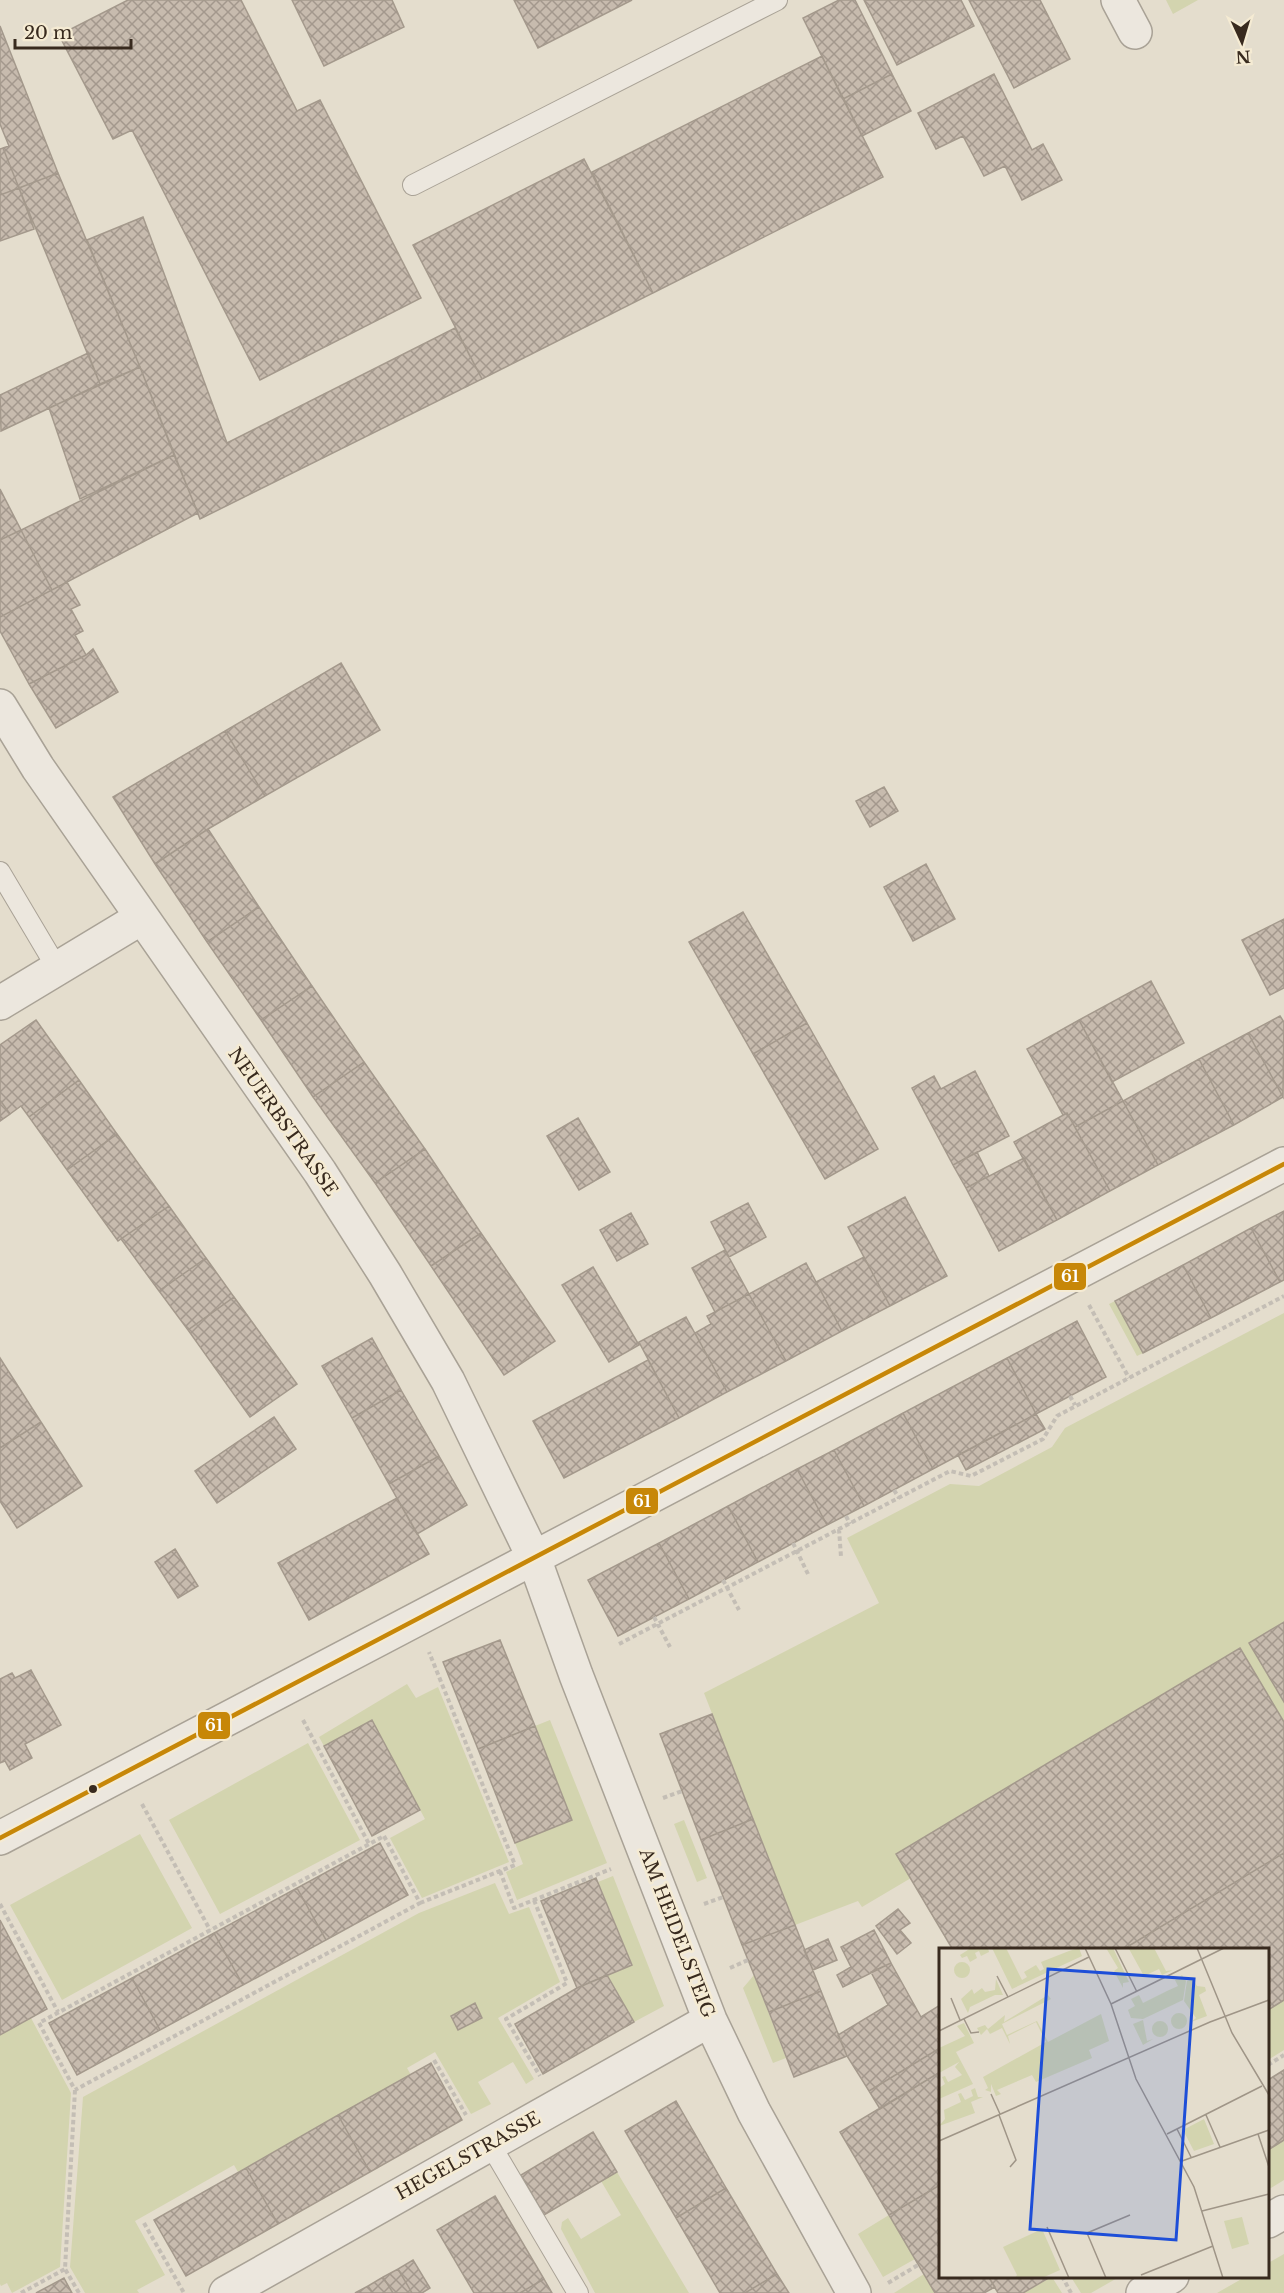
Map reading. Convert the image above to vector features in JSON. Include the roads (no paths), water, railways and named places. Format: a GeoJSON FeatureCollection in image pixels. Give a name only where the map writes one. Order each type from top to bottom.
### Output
{"type":"FeatureCollection","features":[{"type":"Feature","properties":{"kind":"street"},"geometry":{"type":"LineString","coordinates":[[1118,0],[1135,32]]}},
{"type":"Feature","properties":{"kind":"street","name":"NEUERBSTRASSE"},"geometry":{"type":"LineString","coordinates":[[0,706],[38,768],[141,918],[320,1172],[385,1274],[448,1381],[534,1558]]}},
{"type":"Feature","properties":{"kind":"street"},"geometry":{"type":"LineString","coordinates":[[0,1003],[141,918]]}},
{"type":"Feature","properties":{"kind":"street"},"geometry":{"type":"LineString","coordinates":[[0,1838],[1284,1164]]}},
{"type":"Feature","properties":{"kind":"street","name":"AM HEIDELSTEIG"},"geometry":{"type":"LineString","coordinates":[[534,1558],[576,1675],[710,2020],[754,2112],[867,2290]]}},
{"type":"Feature","properties":{"kind":"street","name":"HEGELSTRASSE"},"geometry":{"type":"LineString","coordinates":[[226,2293],[710,2020]]}},
{"type":"Feature","properties":{"kind":"street"},"geometry":{"type":"LineString","coordinates":[[1269,2220],[1284,2212]]}},
{"type":"Feature","properties":{"kind":"street"},"geometry":{"type":"LineString","coordinates":[[1143,2293],[1170,2278]]}},
{"type":"Feature","properties":{"kind":"lane"},"geometry":{"type":"LineString","coordinates":[[413,185],[777,0]]}},
{"type":"Feature","properties":{"kind":"lane"},"geometry":{"type":"LineString","coordinates":[[0,872],[57,968]]}},
{"type":"Feature","properties":{"kind":"lane"},"geometry":{"type":"LineString","coordinates":[[487,2146],[578,2293]]}}]}
